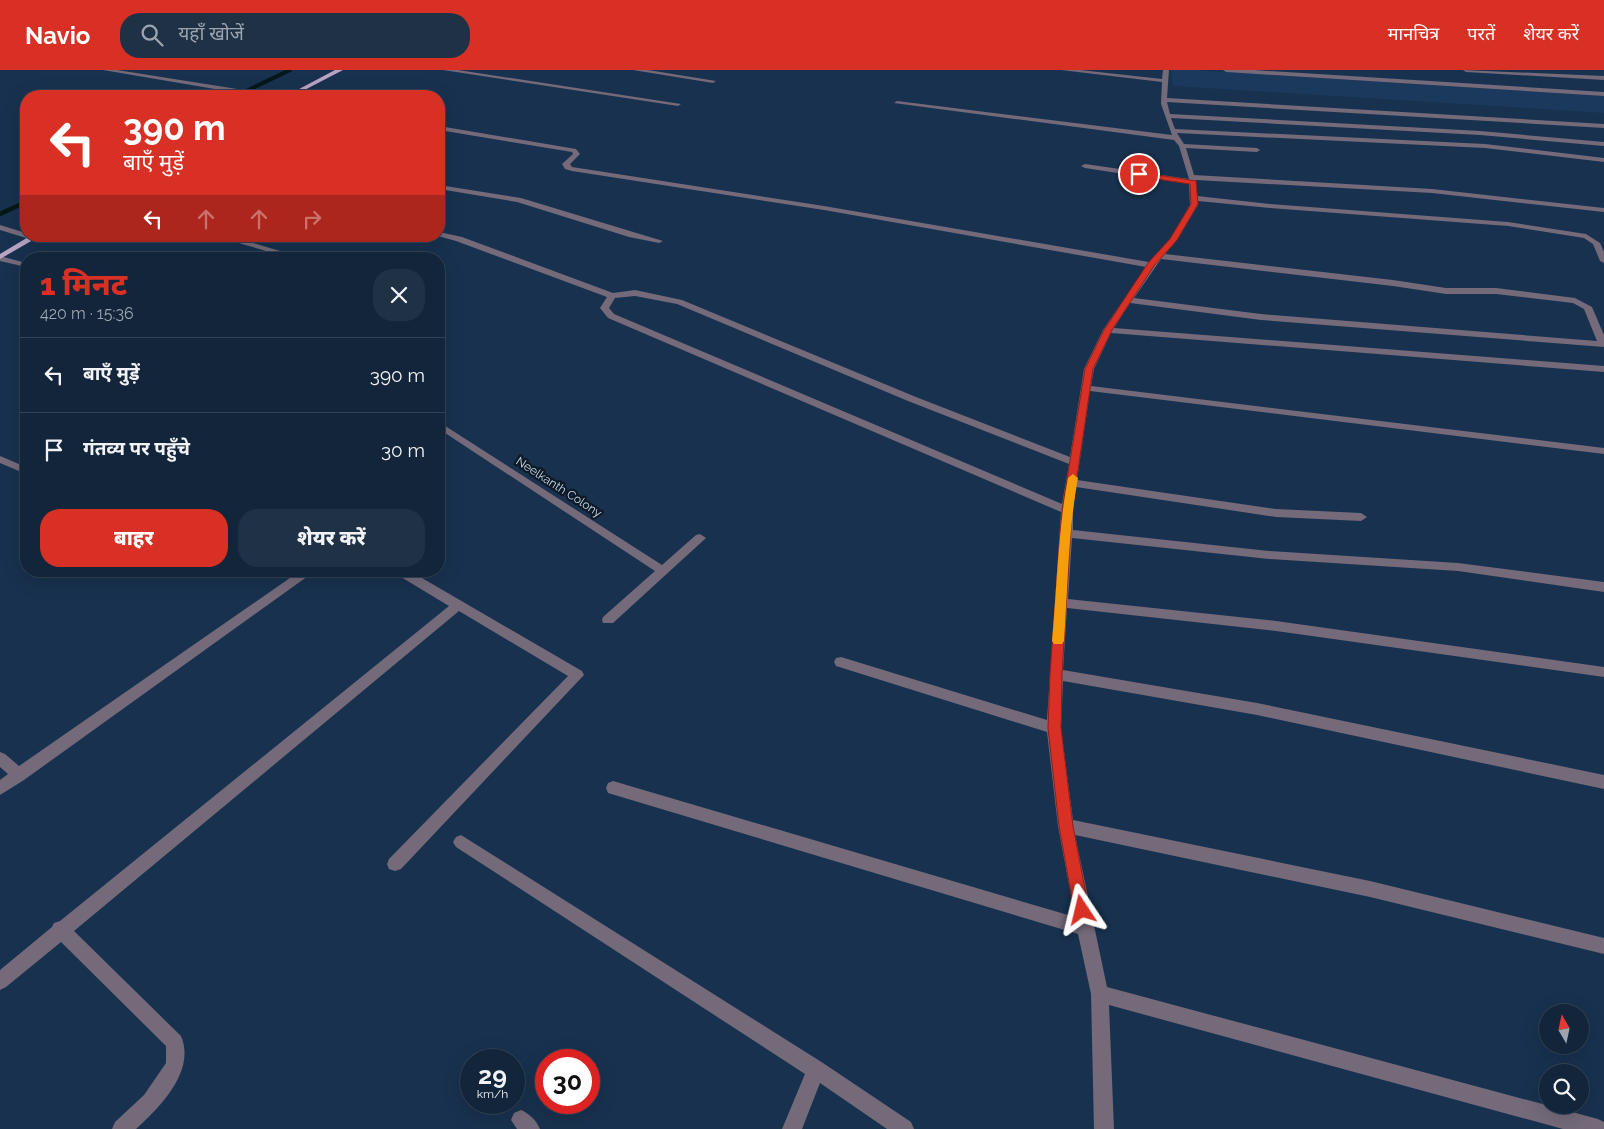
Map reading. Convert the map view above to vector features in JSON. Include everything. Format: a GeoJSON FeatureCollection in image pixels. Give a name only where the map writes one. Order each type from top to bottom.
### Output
{"type":"FeatureCollection","features":[{"type":"Feature","properties":{"kind":"main road"},"geometry":{"type":"LineString","coordinates":[[301,90],[340,70]]}},
{"type":"Feature","properties":{"kind":"main road"},"geometry":{"type":"LineString","coordinates":[[0,258],[23,242]]}},
{"type":"Feature","properties":{"kind":"street"},"geometry":{"type":"LineString","coordinates":[[106,70],[227,90]]}},
{"type":"Feature","properties":{"kind":"street"},"geometry":{"type":"LineString","coordinates":[[446,70],[678,104]]}},
{"type":"Feature","properties":{"kind":"street"},"geometry":{"type":"LineString","coordinates":[[636,70],[713,81]]}},
{"type":"Feature","properties":{"kind":"street"},"geometry":{"type":"LineString","coordinates":[[1064,70],[1165,76],[1164,100],[1168,116],[1192,180],[1194,198],[1194,204],[1173,240],[1155,260],[1108,330],[1089,369],[1067,510],[1054,728],[1066,826],[1085,928],[1100,994],[1104,1129]]}},
{"type":"Feature","properties":{"kind":"street"},"geometry":{"type":"LineString","coordinates":[[1226,70],[1604,94]]}},
{"type":"Feature","properties":{"kind":"street"},"geometry":{"type":"LineString","coordinates":[[1466,70],[1604,78]]}},
{"type":"Feature","properties":{"kind":"street"},"geometry":{"type":"LineString","coordinates":[[1164,100],[1478,117],[1604,126]]}},
{"type":"Feature","properties":{"kind":"street"},"geometry":{"type":"LineString","coordinates":[[897,103],[1177,138],[1257,150]]}},
{"type":"Feature","properties":{"kind":"street"},"geometry":{"type":"LineString","coordinates":[[1168,116],[1480,133],[1604,144]]}},
{"type":"Feature","properties":{"kind":"street"},"geometry":{"type":"LineString","coordinates":[[445,129],[574,150],[577,154],[566,164],[567,168],[572,169],[1155,260],[1393,283],[1446,291],[1496,290],[1575,301],[1588,307],[1604,344],[1261,317],[1129,300]]}},
{"type":"Feature","properties":{"kind":"street"},"geometry":{"type":"LineString","coordinates":[[1177,138],[1485,146],[1604,160]]}},
{"type":"Feature","properties":{"kind":"street"},"geometry":{"type":"LineString","coordinates":[[1085,166],[1192,180],[1337,184],[1410,189],[1604,210]]}},
{"type":"Feature","properties":{"kind":"street"},"geometry":{"type":"LineString","coordinates":[[445,187],[518,200],[632,235],[659,241]]}},
{"type":"Feature","properties":{"kind":"street"},"geometry":{"type":"LineString","coordinates":[[1194,198],[1528,227],[1586,236],[1596,243],[1604,261]]}},
{"type":"Feature","properties":{"kind":"street"},"geometry":{"type":"LineString","coordinates":[[0,227],[20,234]]}},
{"type":"Feature","properties":{"kind":"street"},"geometry":{"type":"LineString","coordinates":[[445,236],[612,296],[635,293],[679,302],[903,395],[1074,463]]}},
{"type":"Feature","properties":{"kind":"street"},"geometry":{"type":"LineString","coordinates":[[241,242],[277,252]]}},
{"type":"Feature","properties":{"kind":"street"},"geometry":{"type":"LineString","coordinates":[[0,258],[20,263]]}},
{"type":"Feature","properties":{"kind":"street"},"geometry":{"type":"LineString","coordinates":[[612,296],[604,308],[610,316],[1067,510]]}},
{"type":"Feature","properties":{"kind":"street"},"geometry":{"type":"LineString","coordinates":[[1108,330],[1604,369]]}},
{"type":"Feature","properties":{"kind":"street"},"geometry":{"type":"LineString","coordinates":[[1086,388],[1604,451]]}},
{"type":"Feature","properties":{"kind":"street","name":"Neelkanth Colony"},"geometry":{"type":"LineString","coordinates":[[445,429],[663,571]]}},
{"type":"Feature","properties":{"kind":"street"},"geometry":{"type":"LineString","coordinates":[[0,459],[20,468]]}},
{"type":"Feature","properties":{"kind":"street"},"geometry":{"type":"LineString","coordinates":[[1072,483],[1276,513],[1361,517]]}},
{"type":"Feature","properties":{"kind":"street"},"geometry":{"type":"LineString","coordinates":[[1067,533],[1269,555],[1458,567],[1604,587]]}},
{"type":"Feature","properties":{"kind":"street"},"geometry":{"type":"LineString","coordinates":[[608,620],[700,538]]}},
{"type":"Feature","properties":{"kind":"street"},"geometry":{"type":"LineString","coordinates":[[0,788],[300,577]]}},
{"type":"Feature","properties":{"kind":"street"},"geometry":{"type":"LineString","coordinates":[[395,864],[577,675],[410,577]]}},
{"type":"Feature","properties":{"kind":"street"},"geometry":{"type":"LineString","coordinates":[[1060,603],[1276,626],[1604,672]]}},
{"type":"Feature","properties":{"kind":"street"},"geometry":{"type":"LineString","coordinates":[[0,981],[60,929],[458,605]]}},
{"type":"Feature","properties":{"kind":"street"},"geometry":{"type":"LineString","coordinates":[[841,662],[1054,728]]}},
{"type":"Feature","properties":{"kind":"street"},"geometry":{"type":"LineString","coordinates":[[1056,674],[1257,709],[1604,782]]}},
{"type":"Feature","properties":{"kind":"street"},"geometry":{"type":"LineString","coordinates":[[0,758],[19,775]]}},
{"type":"Feature","properties":{"kind":"street"},"geometry":{"type":"LineString","coordinates":[[613,788],[1085,928]]}},
{"type":"Feature","properties":{"kind":"street"},"geometry":{"type":"LineString","coordinates":[[1066,826],[1370,889],[1604,946]]}},
{"type":"Feature","properties":{"kind":"street"},"geometry":{"type":"LineString","coordinates":[[461,842],[816,1070],[904,1129]]}},
{"type":"Feature","properties":{"kind":"street"},"geometry":{"type":"LineString","coordinates":[[60,929],[175,1042],[175,1066],[151,1102],[122,1129]]}},
{"type":"Feature","properties":{"kind":"street"},"geometry":{"type":"LineString","coordinates":[[1100,994],[1598,1129]]}},
{"type":"Feature","properties":{"kind":"street"},"geometry":{"type":"LineString","coordinates":[[792,1129],[816,1070]]}},
{"type":"Feature","properties":{"kind":"shaded area"},"geometry":{"type":"Polygon","coordinates":[[[1171,70],[1604,96],[1604,113],[1173,86],[1171,70]]]}},
{"type":"Feature","properties":{"kind":"waterway"},"geometry":{"type":"LineString","coordinates":[[248,90],[290,70]]}},
{"type":"Feature","properties":{"kind":"waterway"},"geometry":{"type":"LineString","coordinates":[[0,214],[20,205]]}},
{"type":"Feature","properties":{"kind":"slow traffic"},"geometry":{"type":"LineString","coordinates":[[1058,641],[1067,533],[1067,510],[1073,478]]}},
{"type":"Feature","properties":{"kind":"route"},"geometry":{"type":"LineString","coordinates":[[1082,910],[1066,826],[1054,728],[1067,510],[1089,369],[1108,330],[1151,265],[1173,240],[1194,204],[1193,182],[1139,174]]}}]}
